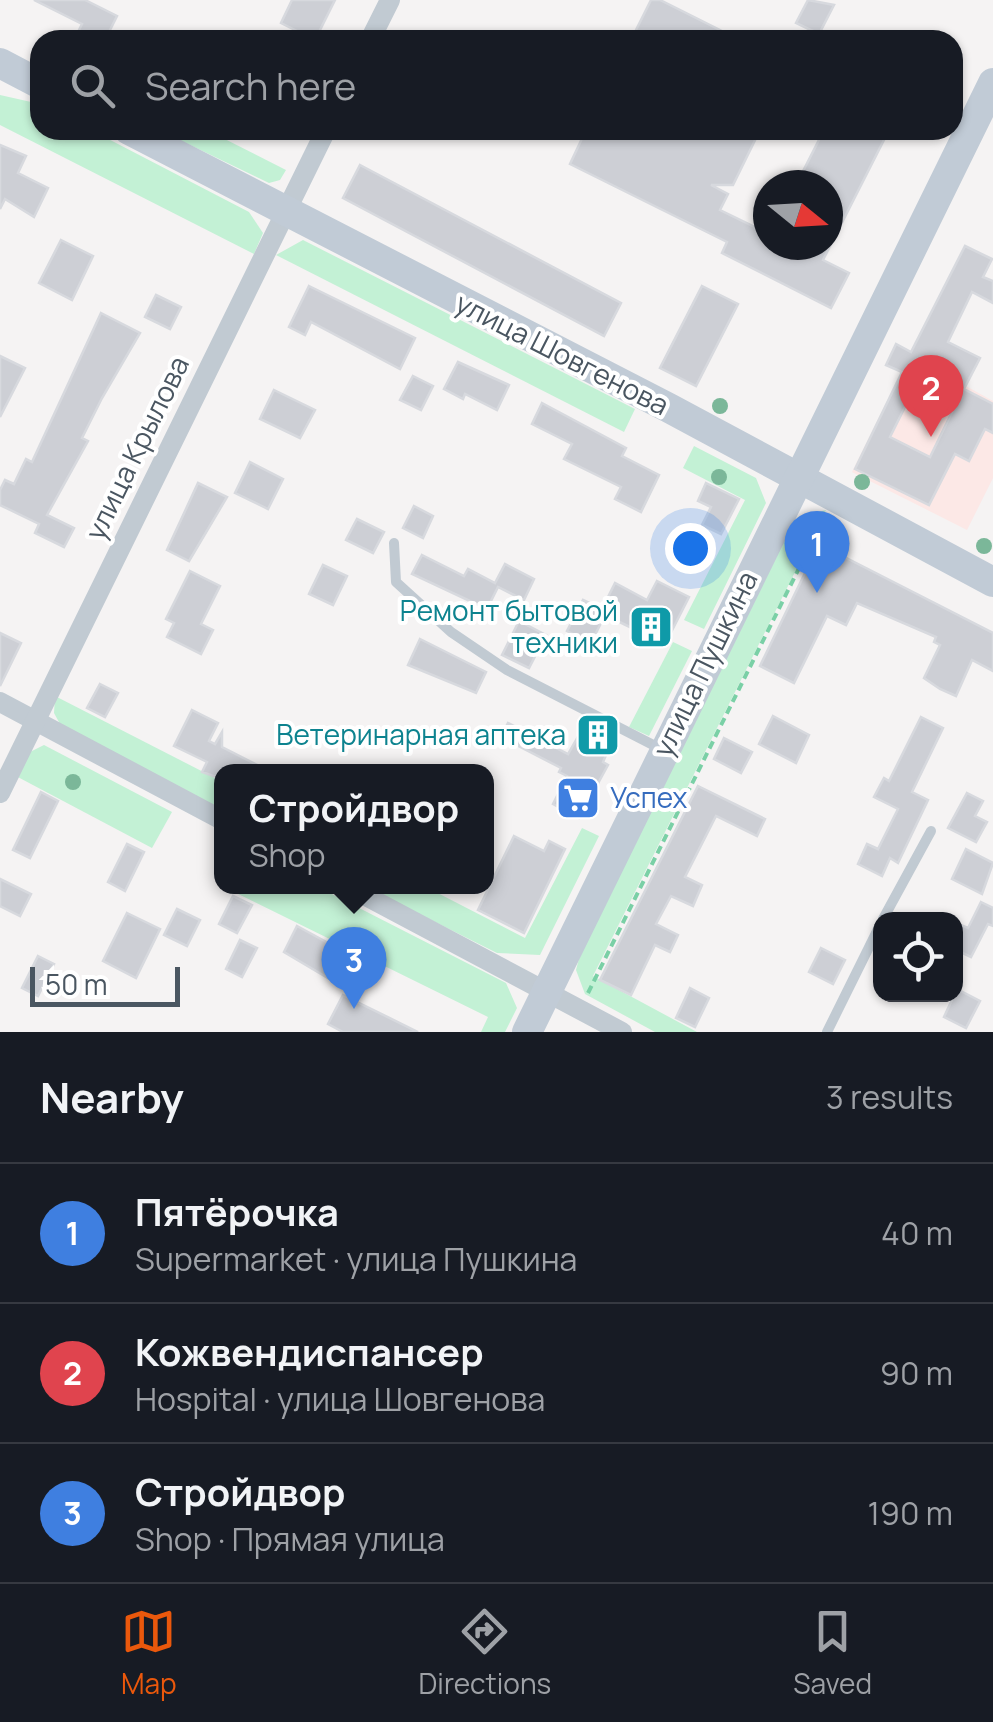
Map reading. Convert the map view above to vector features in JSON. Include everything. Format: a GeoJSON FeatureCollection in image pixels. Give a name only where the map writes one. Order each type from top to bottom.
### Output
{"type":"FeatureCollection","features":[{"type":"Feature","properties":{"kind":"main road"},"geometry":{"type":"LineString","coordinates":[[0,64],[30,79]]}},
{"type":"Feature","properties":{"kind":"main road","name":"улица Пушкина"},"geometry":{"type":"LineString","coordinates":[[526,1032],[993,83]]}},
{"type":"Feature","properties":{"kind":"main road","name":"улица Шовгенова"},"geometry":{"type":"LineString","coordinates":[[148,140],[993,582]]}},
{"type":"Feature","properties":{"kind":"street"},"geometry":{"type":"LineString","coordinates":[[375,30],[390,0]]}},
{"type":"Feature","properties":{"kind":"street","name":"улица Крылова"},"geometry":{"type":"LineString","coordinates":[[0,792],[321,140]]}},
{"type":"Feature","properties":{"kind":"street"},"geometry":{"type":"LineString","coordinates":[[0,702],[214,816]]}},
{"type":"Feature","properties":{"kind":"street"},"geometry":{"type":"LineString","coordinates":[[363,894],[622,1032]]}},
{"type":"Feature","properties":{"kind":"lane"},"geometry":{"type":"LineString","coordinates":[[394,543],[396,582],[451,632],[508,670],[664,751]]}},
{"type":"Feature","properties":{"kind":"lane"},"geometry":{"type":"LineString","coordinates":[[887,912],[930,831]]}},
{"type":"Feature","properties":{"kind":"lane"},"geometry":{"type":"LineString","coordinates":[[828,1032],[873,940]]}},
{"type":"Feature","properties":{"kind":"path"},"geometry":{"type":"LineString","coordinates":[[580,1010],[815,536]]}},
{"type":"Feature","properties":{"kind":"shaded area"},"geometry":{"type":"Polygon","coordinates":[[[910,355],[993,401],[993,478],[967,530],[852,472],[910,355]]]}},
{"type":"Feature","properties":{"kind":"green space"},"geometry":{"type":"Polygon","coordinates":[[[0,95],[30,102],[30,140],[110,140],[249,212],[263,233],[254,254],[0,125],[0,95]]]}},
{"type":"Feature","properties":{"kind":"green space"},"geometry":{"type":"Polygon","coordinates":[[[180,140],[227,140],[286,170],[280,180],[269,183],[180,140]]]}},
{"type":"Feature","properties":{"kind":"green space"},"geometry":{"type":"Polygon","coordinates":[[[303,240],[635,409],[624,432],[276,255],[303,240]]]}},
{"type":"Feature","properties":{"kind":"green space"},"geometry":{"type":"Polygon","coordinates":[[[694,446],[756,478],[766,503],[704,629],[684,620],[745,500],[683,468],[694,446]]]}},
{"type":"Feature","properties":{"kind":"green space"},"geometry":{"type":"Polygon","coordinates":[[[826,510],[593,976],[697,1032],[655,1032],[585,994],[576,970],[580,955],[785,539],[798,517],[826,510]]]}},
{"type":"Feature","properties":{"kind":"green space"},"geometry":{"type":"Polygon","coordinates":[[[673,642],[692,651],[649,736],[629,727],[673,642]]]}},
{"type":"Feature","properties":{"kind":"green space"},"geometry":{"type":"Polygon","coordinates":[[[55,696],[214,777],[214,807],[60,724],[54,713],[55,696]]]}},
{"type":"Feature","properties":{"kind":"green space"},"geometry":{"type":"Polygon","coordinates":[[[44,745],[172,812],[152,848],[14,775],[24,755],[44,745]]]}},
{"type":"Feature","properties":{"kind":"green space"},"geometry":{"type":"Polygon","coordinates":[[[582,828],[599,836],[540,955],[497,953],[379,894],[440,894],[525,938],[582,828]]]}},
{"type":"Feature","properties":{"kind":"green space"},"geometry":{"type":"Polygon","coordinates":[[[238,894],[332,894],[506,983],[517,1008],[505,1032],[481,1032],[488,1017],[238,894]]]}},
{"type":"Feature","properties":{"kind":"building"},"geometry":{"type":"Polygon","coordinates":[[[34,0],[85,0],[117,16],[110,30],[79,30],[82,24],[34,0]]]}},
{"type":"Feature","properties":{"kind":"building"},"geometry":{"type":"Polygon","coordinates":[[[292,0],[335,0],[320,30],[295,30],[281,23],[292,0]]]}},
{"type":"Feature","properties":{"kind":"building"},"geometry":{"type":"Polygon","coordinates":[[[651,0],[660,0],[720,30],[636,30],[651,0]]]}},
{"type":"Feature","properties":{"kind":"building"},"geometry":{"type":"Polygon","coordinates":[[[808,0],[834,5],[821,30],[796,23],[808,0]]]}},
{"type":"Feature","properties":{"kind":"building"},"geometry":{"type":"Polygon","coordinates":[[[581,140],[755,140],[733,185],[711,185],[728,194],[720,210],[753,226],[753,260],[823,260],[849,273],[831,308],[722,253],[727,242],[570,164],[581,140]]]}},
{"type":"Feature","properties":{"kind":"building"},"geometry":{"type":"Polygon","coordinates":[[[819,140],[884,140],[843,221],[843,170],[804,170],[819,140]]]}},
{"type":"Feature","properties":{"kind":"building"},"geometry":{"type":"Polygon","coordinates":[[[0,145],[26,156],[18,173],[48,188],[34,217],[5,199],[0,209],[0,145]]]}},
{"type":"Feature","properties":{"kind":"building"},"geometry":{"type":"Polygon","coordinates":[[[360,165],[621,303],[604,336],[343,198],[360,165]]]}},
{"type":"Feature","properties":{"kind":"building"},"geometry":{"type":"Polygon","coordinates":[[[61,240],[93,256],[72,300],[39,283],[61,240]]]}},
{"type":"Feature","properties":{"kind":"building"},"geometry":{"type":"Polygon","coordinates":[[[965,246],[992,259],[983,277],[993,281],[993,303],[972,292],[948,342],[980,358],[964,389],[993,404],[993,433],[985,429],[969,461],[955,454],[929,505],[855,469],[902,372],[886,365],[896,344],[911,352],[965,246]],[[913,391],[890,437],[930,457],[952,412],[913,391]]]}},
{"type":"Feature","properties":{"kind":"building"},"geometry":{"type":"Polygon","coordinates":[[[309,286],[415,338],[400,369],[311,322],[305,335],[289,327],[309,286]]]}},
{"type":"Feature","properties":{"kind":"building"},"geometry":{"type":"Polygon","coordinates":[[[702,286],[738,304],[696,386],[660,368],[702,286]]]}},
{"type":"Feature","properties":{"kind":"building"},"geometry":{"type":"Polygon","coordinates":[[[156,295],[181,307],[170,329],[145,317],[156,295]]]}},
{"type":"Feature","properties":{"kind":"building"},"geometry":{"type":"Polygon","coordinates":[[[101,313],[140,333],[102,398],[82,438],[88,441],[47,515],[74,528],[64,547],[35,533],[39,524],[0,505],[0,490],[5,480],[14,484],[26,459],[32,462],[101,313]]]}},
{"type":"Feature","properties":{"kind":"building"},"geometry":{"type":"Polygon","coordinates":[[[0,356],[25,368],[0,417],[0,356]]]}},
{"type":"Feature","properties":{"kind":"building"},"geometry":{"type":"Polygon","coordinates":[[[458,362],[509,385],[497,410],[465,394],[463,399],[444,389],[458,362]]]}},
{"type":"Feature","properties":{"kind":"building"},"geometry":{"type":"Polygon","coordinates":[[[413,376],[433,386],[421,410],[400,400],[413,376]]]}},
{"type":"Feature","properties":{"kind":"building"},"geometry":{"type":"Polygon","coordinates":[[[274,390],[315,410],[300,438],[260,419],[274,390]]]}},
{"type":"Feature","properties":{"kind":"building"},"geometry":{"type":"Polygon","coordinates":[[[542,403],[626,448],[622,456],[659,475],[641,512],[615,499],[621,487],[564,459],[572,444],[532,424],[542,403]]]}},
{"type":"Feature","properties":{"kind":"building"},"geometry":{"type":"Polygon","coordinates":[[[250,462],[283,479],[268,509],[235,493],[250,462]]]}},
{"type":"Feature","properties":{"kind":"building"},"geometry":{"type":"Polygon","coordinates":[[[198,483],[227,497],[189,561],[167,550],[198,483]]]}},
{"type":"Feature","properties":{"kind":"building"},"geometry":{"type":"Polygon","coordinates":[[[706,483],[739,499],[721,534],[702,525],[711,507],[698,501],[706,483]]]}},
{"type":"Feature","properties":{"kind":"building"},"geometry":{"type":"Polygon","coordinates":[[[414,506],[433,516],[423,538],[403,528],[414,506]]]}},
{"type":"Feature","properties":{"kind":"building"},"geometry":{"type":"Polygon","coordinates":[[[357,519],[384,532],[373,553],[346,540],[357,519]]]}},
{"type":"Feature","properties":{"kind":"building"},"geometry":{"type":"Polygon","coordinates":[[[819,544],[993,633],[993,671],[972,660],[956,696],[940,689],[924,678],[940,645],[934,642],[936,637],[857,603],[846,625],[827,616],[794,683],[760,666],[819,544]]]}},
{"type":"Feature","properties":{"kind":"building"},"geometry":{"type":"Polygon","coordinates":[[[422,555],[464,576],[468,569],[495,583],[505,564],[534,579],[524,600],[498,587],[487,609],[412,574],[422,555]]]}},
{"type":"Feature","properties":{"kind":"building"},"geometry":{"type":"Polygon","coordinates":[[[323,565],[347,576],[333,605],[309,594],[323,565]]]}},
{"type":"Feature","properties":{"kind":"building"},"geometry":{"type":"Polygon","coordinates":[[[190,571],[220,586],[201,624],[213,630],[201,654],[167,637],[174,623],[166,619],[190,571]]]}},
{"type":"Feature","properties":{"kind":"building"},"geometry":{"type":"Polygon","coordinates":[[[657,581],[689,597],[665,644],[605,615],[591,643],[567,631],[583,600],[602,609],[615,583],[647,600],[657,581]]]}},
{"type":"Feature","properties":{"kind":"building"},"geometry":{"type":"Polygon","coordinates":[[[519,621],[546,635],[529,668],[502,655],[519,621]]]}},
{"type":"Feature","properties":{"kind":"building"},"geometry":{"type":"Polygon","coordinates":[[[0,633],[21,643],[0,686],[0,633]]]}},
{"type":"Feature","properties":{"kind":"building"},"geometry":{"type":"Polygon","coordinates":[[[420,639],[486,672],[476,693],[408,665],[420,639]]]}},
{"type":"Feature","properties":{"kind":"building"},"geometry":{"type":"Polygon","coordinates":[[[100,684],[118,693],[105,717],[87,708],[100,684]]]}},
{"type":"Feature","properties":{"kind":"building"},"geometry":{"type":"Polygon","coordinates":[[[192,710],[218,723],[209,741],[215,744],[222,732],[222,747],[255,764],[214,764],[214,776],[202,772],[207,762],[174,746],[192,710]]]}},
{"type":"Feature","properties":{"kind":"building"},"geometry":{"type":"Polygon","coordinates":[[[773,716],[809,735],[796,763],[759,744],[773,716]]]}},
{"type":"Feature","properties":{"kind":"building"},"geometry":{"type":"Polygon","coordinates":[[[921,717],[943,728],[912,792],[928,800],[898,863],[890,858],[882,876],[858,864],[867,844],[878,849],[898,809],[874,797],[884,778],[889,781],[921,717]]]}},
{"type":"Feature","properties":{"kind":"building"},"geometry":{"type":"Polygon","coordinates":[[[587,721],[615,735],[603,762],[608,765],[579,818],[553,804],[567,776],[559,772],[561,768],[501,737],[508,723],[568,754],[587,721]]]}},
{"type":"Feature","properties":{"kind":"building"},"geometry":{"type":"Polygon","coordinates":[[[724,738],[752,752],[741,773],[714,759],[724,738]]]}},
{"type":"Feature","properties":{"kind":"building"},"geometry":{"type":"Polygon","coordinates":[[[698,786],[765,819],[757,836],[716,816],[685,877],[702,885],[693,906],[671,896],[656,924],[678,935],[670,952],[655,945],[631,995],[600,980],[698,786]]]}},
{"type":"Feature","properties":{"kind":"building"},"geometry":{"type":"Polygon","coordinates":[[[41,792],[58,801],[30,858],[13,850],[41,792]]]}},
{"type":"Feature","properties":{"kind":"building"},"geometry":{"type":"Polygon","coordinates":[[[967,793],[983,801],[975,816],[987,822],[976,842],[948,828],[967,793]]]}},
{"type":"Feature","properties":{"kind":"building"},"geometry":{"type":"Polygon","coordinates":[[[514,836],[544,851],[549,841],[565,849],[524,933],[478,910],[486,894],[494,894],[494,877],[514,836]]]}},
{"type":"Feature","properties":{"kind":"building"},"geometry":{"type":"Polygon","coordinates":[[[127,844],[144,852],[125,891],[108,882],[127,844]]]}},
{"type":"Feature","properties":{"kind":"building"},"geometry":{"type":"Polygon","coordinates":[[[966,849],[993,863],[982,894],[952,879],[966,849]]]}},
{"type":"Feature","properties":{"kind":"building"},"geometry":{"type":"Polygon","coordinates":[[[0,879],[31,894],[20,916],[0,906],[0,879]]]}},
{"type":"Feature","properties":{"kind":"building"},"geometry":{"type":"Polygon","coordinates":[[[233,896],[252,905],[237,933],[219,924],[233,896]]]}},
{"type":"Feature","properties":{"kind":"building"},"geometry":{"type":"Polygon","coordinates":[[[981,902],[993,908],[993,926],[988,924],[971,957],[963,953],[963,926],[968,928],[981,902]]]}},
{"type":"Feature","properties":{"kind":"building"},"geometry":{"type":"Polygon","coordinates":[[[177,909],[200,920],[187,946],[164,935],[177,909]]]}},
{"type":"Feature","properties":{"kind":"building"},"geometry":{"type":"Polygon","coordinates":[[[127,913],[160,929],[136,978],[103,961],[127,913]]]}},
{"type":"Feature","properties":{"kind":"building"},"geometry":{"type":"Polygon","coordinates":[[[297,926],[352,956],[338,984],[284,952],[297,926]]]}},
{"type":"Feature","properties":{"kind":"building"},"geometry":{"type":"Polygon","coordinates":[[[240,940],[257,948],[242,977],[226,969],[240,940]]]}},
{"type":"Feature","properties":{"kind":"building"},"geometry":{"type":"Polygon","coordinates":[[[821,948],[845,960],[833,984],[809,972],[821,948]]]}},
{"type":"Feature","properties":{"kind":"building"},"geometry":{"type":"Polygon","coordinates":[[[38,956],[54,964],[38,996],[22,988],[38,956]]]}},
{"type":"Feature","properties":{"kind":"building"},"geometry":{"type":"Polygon","coordinates":[[[690,988],[709,998],[695,1027],[676,1018],[690,988]]]}},
{"type":"Feature","properties":{"kind":"building"},"geometry":{"type":"Polygon","coordinates":[[[963,992],[980,1001],[966,1028],[944,1017],[951,1002],[963,1002],[963,992]]]}},
{"type":"Feature","properties":{"kind":"building"},"geometry":{"type":"Polygon","coordinates":[[[343,995],[418,1032],[343,1032],[328,1024],[343,995]]]}},
{"type":"Feature","properties":{"kind":"place","name":"Кожвендиспансер"},"geometry":{"type":"Point","coordinates":[931,437]}},
{"type":"Feature","properties":{"kind":"place","name":"Пятёрочка"},"geometry":{"type":"Point","coordinates":[817,593]}},
{"type":"Feature","properties":{"kind":"place","name":"Ремонт бытовой техники"},"geometry":{"type":"Point","coordinates":[651,627]}},
{"type":"Feature","properties":{"kind":"place","name":"Ветеринарная аптека"},"geometry":{"type":"Point","coordinates":[598,735]}},
{"type":"Feature","properties":{"kind":"place","name":"Успех"},"geometry":{"type":"Point","coordinates":[578,798]}},
{"type":"Feature","properties":{"kind":"place","name":"Стройдвор"},"geometry":{"type":"Point","coordinates":[354,1009]}}]}
